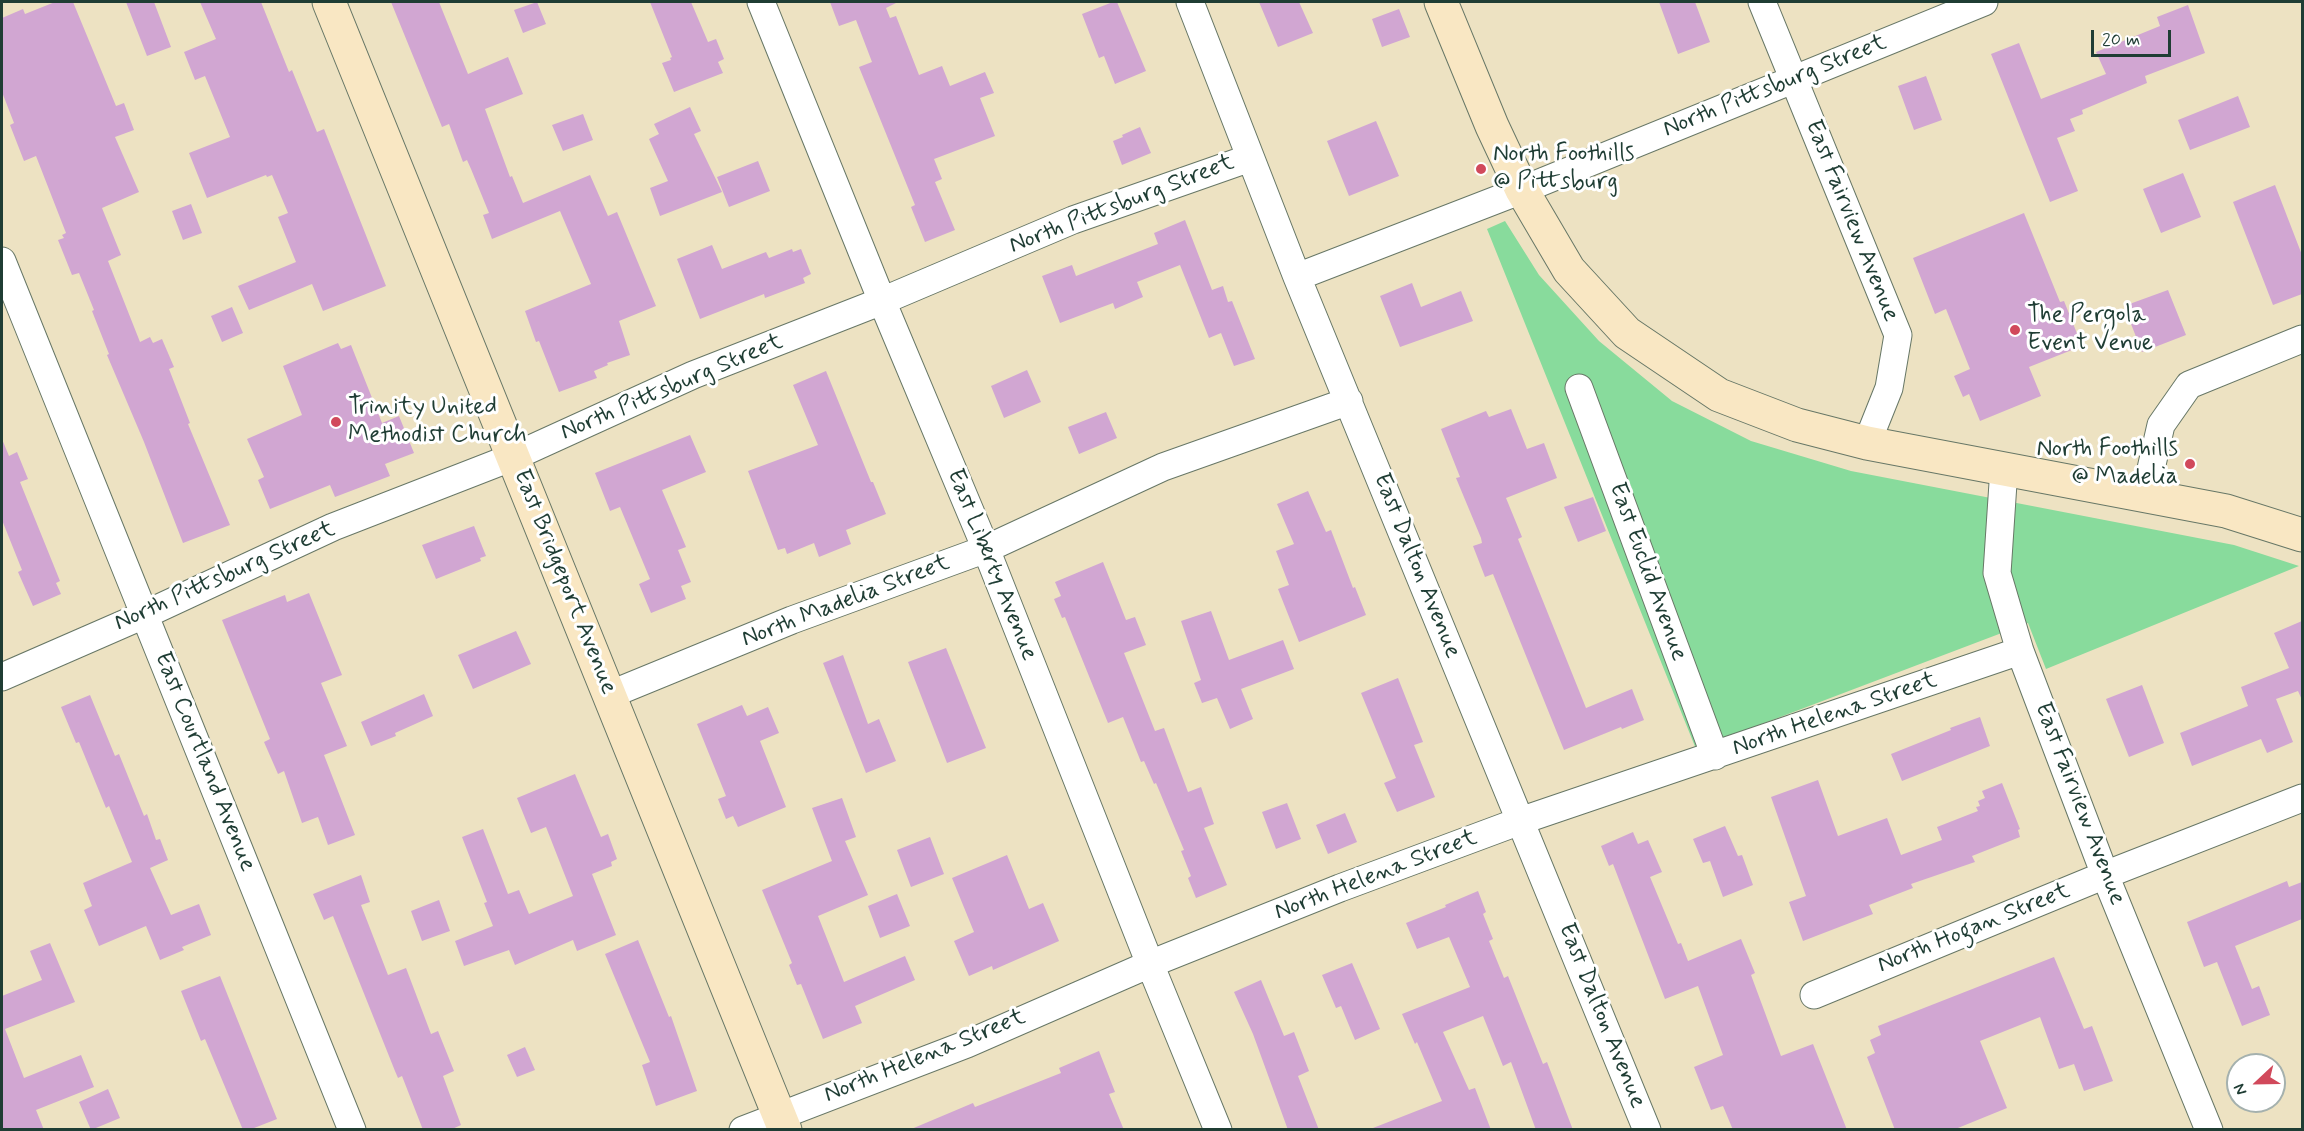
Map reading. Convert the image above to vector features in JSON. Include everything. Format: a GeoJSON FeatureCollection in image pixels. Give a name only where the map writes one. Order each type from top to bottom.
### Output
{"type":"FeatureCollection","features":[{"type":"Feature","properties":{"kind":"street","name":"East Bridgeport Avenue"},"geometry":{"type":"LineString","coordinates":[[329,2],[782,1122]]}},
{"type":"Feature","properties":{"kind":"street","name":"East Liberty Avenue"},"geometry":{"type":"LineString","coordinates":[[761,2],[882,301],[986,549],[1218,1130]]}},
{"type":"Feature","properties":{"kind":"street","name":"East Dalton Avenue"},"geometry":{"type":"LineString","coordinates":[[1190,2],[1297,277],[1647,1130]]}},
{"type":"Feature","properties":{"kind":"street"},"geometry":{"type":"LineString","coordinates":[[1441,2],[1492,126],[1522,190],[1569,270],[1627,333],[1719,395],[1797,425],[1867,443],[2226,511],[2302,535]]}},
{"type":"Feature","properties":{"kind":"street","name":"East Fairview Avenue"},"geometry":{"type":"LineString","coordinates":[[1762,2],[1898,335],[1889,388],[1867,443]]}},
{"type":"Feature","properties":{"kind":"street","name":"North Pittsburg Street"},"geometry":{"type":"LineString","coordinates":[[1297,277],[1522,190],[1984,2]]}},
{"type":"Feature","properties":{"kind":"street","name":"North Pittsburg Street"},"geometry":{"type":"LineString","coordinates":[[2,677],[144,615],[333,527],[513,457],[693,375],[882,301],[1073,220],[1250,158]]}},
{"type":"Feature","properties":{"kind":"street","name":"East Courtland Avenue"},"geometry":{"type":"LineString","coordinates":[[2,261],[352,1130]]}},
{"type":"Feature","properties":{"kind":"street"},"geometry":{"type":"LineString","coordinates":[[2145,495],[2161,425],[2189,385],[2302,339]]}},
{"type":"Feature","properties":{"kind":"street","name":"East Euclid Avenue"},"geometry":{"type":"LineString","coordinates":[[1579,388],[1715,756]]}},
{"type":"Feature","properties":{"kind":"street","name":"North Madelia Street"},"geometry":{"type":"LineString","coordinates":[[609,695],[792,620],[986,549],[1163,467],[1349,402]]}},
{"type":"Feature","properties":{"kind":"street","name":"East Fairview Avenue"},"geometry":{"type":"LineString","coordinates":[[2004,468],[1996,573],[2020,651],[2105,875],[2209,1130]]}},
{"type":"Feature","properties":{"kind":"street","name":"North Helena Street"},"geometry":{"type":"LineString","coordinates":[[743,1130],[782,1122],[1150,963],[1340,888],[1520,821],[2020,651]]}},
{"type":"Feature","properties":{"kind":"street","name":"North Hogan Street"},"geometry":{"type":"LineString","coordinates":[[1814,995],[2105,875],[2302,798]]}},
{"type":"Feature","properties":{"kind":"green space"},"geometry":{"type":"Polygon","coordinates":[[[1505,221],[1539,275],[1599,341],[1672,401],[1751,441],[1851,471],[2234,545],[2299,566],[2046,669],[2028,623],[1696,749],[1487,229],[1505,221]]]}},
{"type":"Feature","properties":{"kind":"building"},"geometry":{"type":"Polygon","coordinates":[[[55,2],[73,2],[116,106],[124,103],[134,130],[115,137],[139,192],[102,208],[121,255],[108,261],[140,342],[150,337],[153,343],[162,339],[174,367],[169,369],[190,423],[188,424],[230,525],[183,543],[107,355],[109,354],[92,311],[94,310],[79,273],[72,275],[58,240],[64,238],[62,235],[66,233],[36,156],[24,161],[10,125],[14,123],[2,92],[2,18],[23,9],[25,14],[55,2]]]}},
{"type":"Feature","properties":{"kind":"building"},"geometry":{"type":"Polygon","coordinates":[[[126,2],[154,2],[171,47],[147,56],[126,2]]]}},
{"type":"Feature","properties":{"kind":"building"},"geometry":{"type":"Polygon","coordinates":[[[200,2],[261,2],[289,72],[292,70],[317,132],[324,129],[386,286],[323,311],[312,284],[249,310],[238,286],[296,262],[278,217],[288,213],[272,175],[267,177],[266,175],[207,198],[189,153],[230,137],[205,76],[195,80],[184,52],[216,39],[200,2]]]}},
{"type":"Feature","properties":{"kind":"building"},"geometry":{"type":"Polygon","coordinates":[[[391,2],[439,2],[468,74],[508,57],[523,94],[485,109],[510,177],[512,176],[523,203],[590,175],[608,216],[617,212],[656,306],[619,321],[630,355],[607,363],[608,365],[594,371],[597,378],[559,392],[539,341],[536,342],[525,311],[591,284],[560,211],[492,239],[483,215],[489,213],[471,169],[467,160],[463,162],[449,124],[442,127],[391,2]]]}},
{"type":"Feature","properties":{"kind":"building"},"geometry":{"type":"Polygon","coordinates":[[[537,2],[546,24],[523,33],[514,10],[537,2]]]}},
{"type":"Feature","properties":{"kind":"building"},"geometry":{"type":"Polygon","coordinates":[[[650,2],[691,2],[708,42],[716,39],[724,59],[718,62],[723,73],[674,92],[662,63],[671,60],[672,57],[650,2]]]}},
{"type":"Feature","properties":{"kind":"building"},"geometry":{"type":"Polygon","coordinates":[[[830,2],[898,2],[886,8],[890,18],[896,16],[919,75],[942,66],[950,86],[985,72],[994,93],[980,98],[995,136],[934,159],[942,179],[935,182],[955,230],[925,242],[911,207],[915,205],[859,67],[872,62],[856,20],[839,26],[830,2]]]}},
{"type":"Feature","properties":{"kind":"building"},"geometry":{"type":"Polygon","coordinates":[[[1117,2],[1146,71],[1115,84],[1104,56],[1099,58],[1082,14],[1117,2]]]}},
{"type":"Feature","properties":{"kind":"building"},"geometry":{"type":"Polygon","coordinates":[[[1259,2],[1299,2],[1313,33],[1278,47],[1259,2]]]}},
{"type":"Feature","properties":{"kind":"building"},"geometry":{"type":"Polygon","coordinates":[[[1659,2],[1695,2],[1710,42],[1678,54],[1659,2]]]}},
{"type":"Feature","properties":{"kind":"building"},"geometry":{"type":"Polygon","coordinates":[[[2188,5],[2205,53],[2145,76],[2147,83],[2082,110],[2083,114],[2070,119],[2075,131],[2057,138],[2078,191],[2050,202],[1991,54],[2019,43],[2041,99],[2106,74],[2096,52],[2160,26],[2157,17],[2188,5]]]}},
{"type":"Feature","properties":{"kind":"building"},"geometry":{"type":"Polygon","coordinates":[[[1399,9],[1410,37],[1382,47],[1372,19],[1399,9]]]}},
{"type":"Feature","properties":{"kind":"building"},"geometry":{"type":"Polygon","coordinates":[[[1926,76],[1942,120],[1914,130],[1898,86],[1926,76]]]}},
{"type":"Feature","properties":{"kind":"building"},"geometry":{"type":"Polygon","coordinates":[[[2238,96],[2250,127],[2190,150],[2178,120],[2238,96]]]}},
{"type":"Feature","properties":{"kind":"building"},"geometry":{"type":"Polygon","coordinates":[[[690,107],[701,131],[694,134],[722,192],[660,216],[650,188],[668,181],[649,139],[659,134],[654,124],[690,107]]]}},
{"type":"Feature","properties":{"kind":"building"},"geometry":{"type":"Polygon","coordinates":[[[583,114],[593,140],[563,151],[552,125],[583,114]]]}},
{"type":"Feature","properties":{"kind":"building"},"geometry":{"type":"Polygon","coordinates":[[[1376,121],[1399,176],[1349,196],[1327,141],[1376,121]]]}},
{"type":"Feature","properties":{"kind":"building"},"geometry":{"type":"Polygon","coordinates":[[[1140,127],[1151,153],[1122,165],[1113,141],[1140,127]]]}},
{"type":"Feature","properties":{"kind":"building"},"geometry":{"type":"Polygon","coordinates":[[[758,161],[770,191],[729,207],[717,177],[758,161]]]}},
{"type":"Feature","properties":{"kind":"building"},"geometry":{"type":"Polygon","coordinates":[[[2183,173],[2201,217],[2161,233],[2143,189],[2183,173]]]}},
{"type":"Feature","properties":{"kind":"building"},"geometry":{"type":"Polygon","coordinates":[[[2275,185],[2302,255],[2302,294],[2273,305],[2233,202],[2275,185]]]}},
{"type":"Feature","properties":{"kind":"building"},"geometry":{"type":"Polygon","coordinates":[[[191,204],[202,233],[183,240],[172,211],[191,204]]]}},
{"type":"Feature","properties":{"kind":"building","name":"The Pergola Event Venue"},"geometry":{"type":"Polygon","coordinates":[[[2024,213],[2060,302],[2064,301],[2082,346],[2029,367],[2041,396],[1980,421],[1969,394],[1963,397],[1954,376],[1970,369],[1946,309],[1935,314],[1913,258],[2024,213]]]}},
{"type":"Feature","properties":{"kind":"building"},"geometry":{"type":"Polygon","coordinates":[[[1185,220],[1212,290],[1223,286],[1228,302],[1232,301],[1255,359],[1234,366],[1221,333],[1209,338],[1180,265],[1137,282],[1143,297],[1115,309],[1113,303],[1060,323],[1042,276],[1072,265],[1076,276],[1158,244],[1154,233],[1185,220]]]}},
{"type":"Feature","properties":{"kind":"building"},"geometry":{"type":"Polygon","coordinates":[[[712,245],[722,269],[766,252],[769,258],[792,249],[793,252],[801,249],[811,274],[803,278],[805,283],[765,298],[764,294],[700,319],[677,259],[712,245]]]}},
{"type":"Feature","properties":{"kind":"building"},"geometry":{"type":"Polygon","coordinates":[[[1412,283],[1421,307],[1461,291],[1473,321],[1400,347],[1380,296],[1412,283]]]}},
{"type":"Feature","properties":{"kind":"building"},"geometry":{"type":"Polygon","coordinates":[[[2168,290],[2186,335],[2142,352],[2124,306],[2168,290]]]}},
{"type":"Feature","properties":{"kind":"building"},"geometry":{"type":"Polygon","coordinates":[[[232,307],[243,333],[222,342],[211,316],[232,307]]]}},
{"type":"Feature","properties":{"kind":"building","name":"Trinity United Methodist Church"},"geometry":{"type":"Polygon","coordinates":[[[338,343],[341,349],[351,345],[382,423],[399,416],[414,453],[385,464],[390,476],[335,497],[330,485],[270,509],[258,480],[264,477],[247,439],[302,415],[283,366],[338,343]]]}},
{"type":"Feature","properties":{"kind":"building"},"geometry":{"type":"Polygon","coordinates":[[[1027,370],[1041,402],[1004,418],[991,386],[1027,370]]]}},
{"type":"Feature","properties":{"kind":"building"},"geometry":{"type":"Polygon","coordinates":[[[826,371],[886,514],[846,530],[851,544],[819,557],[814,543],[787,554],[785,548],[778,550],[748,471],[818,445],[793,385],[826,371]]]}},
{"type":"Feature","properties":{"kind":"building"},"geometry":{"type":"Polygon","coordinates":[[[1511,409],[1527,449],[1544,443],[1557,478],[1506,498],[1522,537],[1518,539],[1586,708],[1632,689],[1644,720],[1564,750],[1493,574],[1485,577],[1473,546],[1482,543],[1481,538],[1456,478],[1460,477],[1441,429],[1486,411],[1489,417],[1511,409]]]}},
{"type":"Feature","properties":{"kind":"building"},"geometry":{"type":"Polygon","coordinates":[[[1106,412],[1117,438],[1079,454],[1068,427],[1106,412]]]}},
{"type":"Feature","properties":{"kind":"building"},"geometry":{"type":"Polygon","coordinates":[[[690,435],[706,472],[662,490],[686,547],[678,550],[691,582],[681,586],[686,599],[651,613],[639,584],[650,579],[620,507],[610,511],[595,473],[690,435]]]}},
{"type":"Feature","properties":{"kind":"building"},"geometry":{"type":"Polygon","coordinates":[[[2,439],[9,456],[17,452],[28,479],[20,482],[60,581],[56,583],[61,594],[33,606],[18,572],[22,570],[2,520],[2,439]]]}},
{"type":"Feature","properties":{"kind":"building"},"geometry":{"type":"Polygon","coordinates":[[[1308,491],[1326,532],[1331,530],[1366,615],[1299,642],[1278,589],[1289,585],[1276,551],[1294,544],[1277,504],[1308,491]]]}},
{"type":"Feature","properties":{"kind":"building"},"geometry":{"type":"Polygon","coordinates":[[[1593,497],[1606,531],[1578,542],[1564,507],[1593,497]]]}},
{"type":"Feature","properties":{"kind":"building"},"geometry":{"type":"Polygon","coordinates":[[[474,526],[486,556],[480,558],[481,561],[436,579],[422,545],[474,526]]]}},
{"type":"Feature","properties":{"kind":"building"},"geometry":{"type":"Polygon","coordinates":[[[1103,562],[1126,620],[1135,617],[1146,645],[1124,653],[1155,731],[1164,728],[1188,792],[1201,787],[1214,824],[1204,828],[1227,885],[1196,898],[1188,878],[1191,876],[1181,851],[1184,850],[1156,783],[1154,784],[1144,761],[1141,762],[1123,717],[1108,723],[1065,617],[1062,618],[1054,599],[1061,596],[1055,582],[1103,562]]]}},
{"type":"Feature","properties":{"kind":"building"},"geometry":{"type":"Polygon","coordinates":[[[309,593],[342,675],[321,683],[347,746],[324,755],[355,835],[328,845],[318,817],[302,823],[284,771],[278,774],[264,742],[270,739],[222,620],[285,595],[287,602],[309,593]]]}},
{"type":"Feature","properties":{"kind":"building"},"geometry":{"type":"Polygon","coordinates":[[[1211,611],[1229,660],[1283,640],[1294,669],[1241,689],[1253,719],[1230,729],[1217,698],[1202,703],[1194,683],[1201,680],[1181,621],[1211,611]]]}},
{"type":"Feature","properties":{"kind":"building"},"geometry":{"type":"Polygon","coordinates":[[[2302,621],[2302,700],[2298,691],[2276,699],[2293,742],[2267,753],[2261,739],[2192,766],[2180,733],[2248,706],[2241,687],[2289,668],[2274,633],[2302,621]]]}},
{"type":"Feature","properties":{"kind":"building"},"geometry":{"type":"Polygon","coordinates":[[[516,631],[531,664],[473,689],[458,655],[516,631]]]}},
{"type":"Feature","properties":{"kind":"building"},"geometry":{"type":"Polygon","coordinates":[[[946,648],[986,748],[947,763],[908,662],[946,648]]]}},
{"type":"Feature","properties":{"kind":"building"},"geometry":{"type":"Polygon","coordinates":[[[843,655],[868,724],[879,719],[896,761],[866,773],[823,663],[843,655]]]}},
{"type":"Feature","properties":{"kind":"building"},"geometry":{"type":"Polygon","coordinates":[[[1398,678],[1423,742],[1414,745],[1435,797],[1397,812],[1384,783],[1396,778],[1361,693],[1398,678]]]}},
{"type":"Feature","properties":{"kind":"building"},"geometry":{"type":"Polygon","coordinates":[[[2142,685],[2164,743],[2129,757],[2106,699],[2142,685]]]}},
{"type":"Feature","properties":{"kind":"building"},"geometry":{"type":"Polygon","coordinates":[[[424,694],[433,716],[395,733],[396,736],[371,746],[361,722],[424,694]]]}},
{"type":"Feature","properties":{"kind":"building"},"geometry":{"type":"Polygon","coordinates":[[[90,695],[115,756],[119,754],[144,816],[147,814],[156,840],[160,839],[168,860],[150,868],[171,915],[199,904],[211,935],[182,947],[184,950],[160,960],[146,926],[99,946],[84,910],[92,906],[83,883],[132,862],[109,806],[106,808],[79,742],[76,743],[61,707],[90,695]]]}},
{"type":"Feature","properties":{"kind":"building"},"geometry":{"type":"Polygon","coordinates":[[[742,705],[747,716],[768,707],[779,733],[760,741],[786,807],[738,827],[733,816],[726,819],[718,799],[726,796],[697,724],[742,705]]]}},
{"type":"Feature","properties":{"kind":"building"},"geometry":{"type":"Polygon","coordinates":[[[1980,717],[1990,746],[1902,781],[1891,754],[1980,717]]]}},
{"type":"Feature","properties":{"kind":"building"},"geometry":{"type":"Polygon","coordinates":[[[575,774],[601,837],[608,834],[617,859],[611,862],[612,866],[592,874],[616,935],[577,951],[573,940],[515,965],[509,950],[464,966],[455,941],[493,926],[484,903],[487,902],[462,837],[483,829],[508,894],[519,890],[529,914],[573,896],[546,827],[531,833],[517,798],[575,774]]]}},
{"type":"Feature","properties":{"kind":"building"},"geometry":{"type":"Polygon","coordinates":[[[1818,780],[1838,836],[1887,818],[1901,855],[1942,840],[1937,827],[1978,811],[1976,807],[1980,806],[1978,801],[1985,798],[1982,791],[2002,783],[2020,829],[2018,830],[2020,837],[1972,856],[1975,862],[1911,884],[1913,888],[1869,905],[1873,914],[1803,941],[1789,902],[1806,896],[1771,797],[1818,780]]]}},
{"type":"Feature","properties":{"kind":"building"},"geometry":{"type":"Polygon","coordinates":[[[842,798],[856,837],[845,841],[868,895],[818,916],[844,982],[905,956],[915,980],[855,1006],[862,1023],[823,1039],[801,984],[797,985],[789,965],[792,963],[762,890],[832,861],[812,808],[842,798]]]}},
{"type":"Feature","properties":{"kind":"building"},"geometry":{"type":"Polygon","coordinates":[[[1287,803],[1301,839],[1276,849],[1262,812],[1287,803]]]}},
{"type":"Feature","properties":{"kind":"building"},"geometry":{"type":"Polygon","coordinates":[[[1345,813],[1357,842],[1328,854],[1316,825],[1345,813]]]}},
{"type":"Feature","properties":{"kind":"building"},"geometry":{"type":"Polygon","coordinates":[[[1725,826],[1738,856],[1742,855],[1753,885],[1723,897],[1710,861],[1703,863],[1693,839],[1725,826]]]}},
{"type":"Feature","properties":{"kind":"building"},"geometry":{"type":"Polygon","coordinates":[[[1633,832],[1638,844],[1648,840],[1662,872],[1650,877],[1678,944],[1681,943],[1688,961],[1741,939],[1755,973],[1751,975],[1781,1056],[1813,1044],[1847,1130],[1733,1130],[1723,1106],[1711,1110],[1694,1067],[1723,1055],[1698,986],[1665,999],[1613,864],[1609,866],[1601,846],[1633,832]]]}},
{"type":"Feature","properties":{"kind":"building"},"geometry":{"type":"Polygon","coordinates":[[[930,837],[944,874],[911,887],[897,850],[930,837]]]}},
{"type":"Feature","properties":{"kind":"building"},"geometry":{"type":"Polygon","coordinates":[[[1007,855],[1029,909],[1043,903],[1059,941],[993,970],[992,966],[969,976],[954,941],[974,932],[952,878],[1007,855]]]}},
{"type":"Feature","properties":{"kind":"building"},"geometry":{"type":"Polygon","coordinates":[[[361,875],[370,902],[361,905],[388,975],[406,968],[431,1034],[438,1031],[454,1071],[443,1076],[461,1125],[450,1130],[423,1130],[402,1076],[398,1078],[395,1071],[333,916],[324,920],[313,894],[361,875]]]}},
{"type":"Feature","properties":{"kind":"building"},"geometry":{"type":"Polygon","coordinates":[[[2287,881],[2289,887],[2302,882],[2302,919],[2235,946],[2252,989],[2259,986],[2270,1015],[2242,1026],[2217,962],[2204,967],[2187,922],[2287,881]]]}},
{"type":"Feature","properties":{"kind":"building"},"geometry":{"type":"Polygon","coordinates":[[[1478,891],[1486,912],[1483,914],[1493,939],[1489,941],[1504,978],[1508,976],[1543,1064],[1547,1062],[1573,1130],[1536,1130],[1511,1062],[1503,1066],[1483,1016],[1443,1032],[1469,1090],[1475,1088],[1491,1130],[1374,1130],[1373,1128],[1442,1101],[1417,1042],[1415,1044],[1402,1014],[1470,987],[1449,937],[1417,949],[1406,923],[1478,891]]]}},
{"type":"Feature","properties":{"kind":"building"},"geometry":{"type":"Polygon","coordinates":[[[897,894],[910,926],[880,938],[868,906],[897,894]]]}},
{"type":"Feature","properties":{"kind":"building"},"geometry":{"type":"Polygon","coordinates":[[[439,900],[450,931],[422,941],[411,911],[439,900]]]}},
{"type":"Feature","properties":{"kind":"building"},"geometry":{"type":"Polygon","coordinates":[[[638,940],[669,1017],[671,1016],[697,1091],[656,1106],[642,1065],[650,1062],[605,954],[638,940]]]}},
{"type":"Feature","properties":{"kind":"building"},"geometry":{"type":"Polygon","coordinates":[[[50,943],[75,1002],[5,1029],[24,1078],[81,1055],[94,1087],[36,1110],[44,1130],[2,1130],[2,996],[42,980],[30,951],[50,943]]]}},
{"type":"Feature","properties":{"kind":"building"},"geometry":{"type":"Polygon","coordinates":[[[2054,957],[2084,1029],[2092,1026],[2113,1081],[2084,1091],[2074,1064],[2059,1069],[2040,1017],[1980,1041],[2007,1108],[1953,1130],[1895,1130],[1867,1057],[1875,1053],[1870,1040],[1881,1035],[1878,1026],[2054,957]]]}},
{"type":"Feature","properties":{"kind":"building"},"geometry":{"type":"Polygon","coordinates":[[[1352,963],[1380,1029],[1355,1040],[1341,1006],[1336,1008],[1322,975],[1352,963]]]}},
{"type":"Feature","properties":{"kind":"building"},"geometry":{"type":"Polygon","coordinates":[[[220,976],[277,1119],[249,1130],[243,1130],[205,1039],[201,1041],[181,991],[220,976]]]}},
{"type":"Feature","properties":{"kind":"building"},"geometry":{"type":"Polygon","coordinates":[[[1261,980],[1284,1036],[1294,1032],[1309,1071],[1298,1076],[1319,1130],[1288,1130],[1253,1034],[1234,992],[1261,980]]]}},
{"type":"Feature","properties":{"kind":"building"},"geometry":{"type":"Polygon","coordinates":[[[525,1047],[535,1070],[517,1077],[507,1055],[525,1047]]]}},
{"type":"Feature","properties":{"kind":"building"},"geometry":{"type":"Polygon","coordinates":[[[1099,1051],[1115,1092],[1109,1094],[1124,1130],[909,1130],[973,1103],[975,1107],[1061,1073],[1059,1068],[1099,1051]]]}},
{"type":"Feature","properties":{"kind":"building"},"geometry":{"type":"Polygon","coordinates":[[[108,1089],[120,1118],[91,1130],[79,1102],[108,1089]]]}},
{"type":"Feature","properties":{"kind":"place","name":"North Foothills @ Pittsburg"},"geometry":{"type":"Point","coordinates":[1481,169]}},
{"type":"Feature","properties":{"kind":"place","name":"The Pergola Event Venue"},"geometry":{"type":"Point","coordinates":[2015,330]}},
{"type":"Feature","properties":{"kind":"place","name":"Trinity United Methodist Church"},"geometry":{"type":"Point","coordinates":[336,422]}},
{"type":"Feature","properties":{"kind":"place","name":"North Foothills @ Madelia"},"geometry":{"type":"Point","coordinates":[2190,464]}}]}
